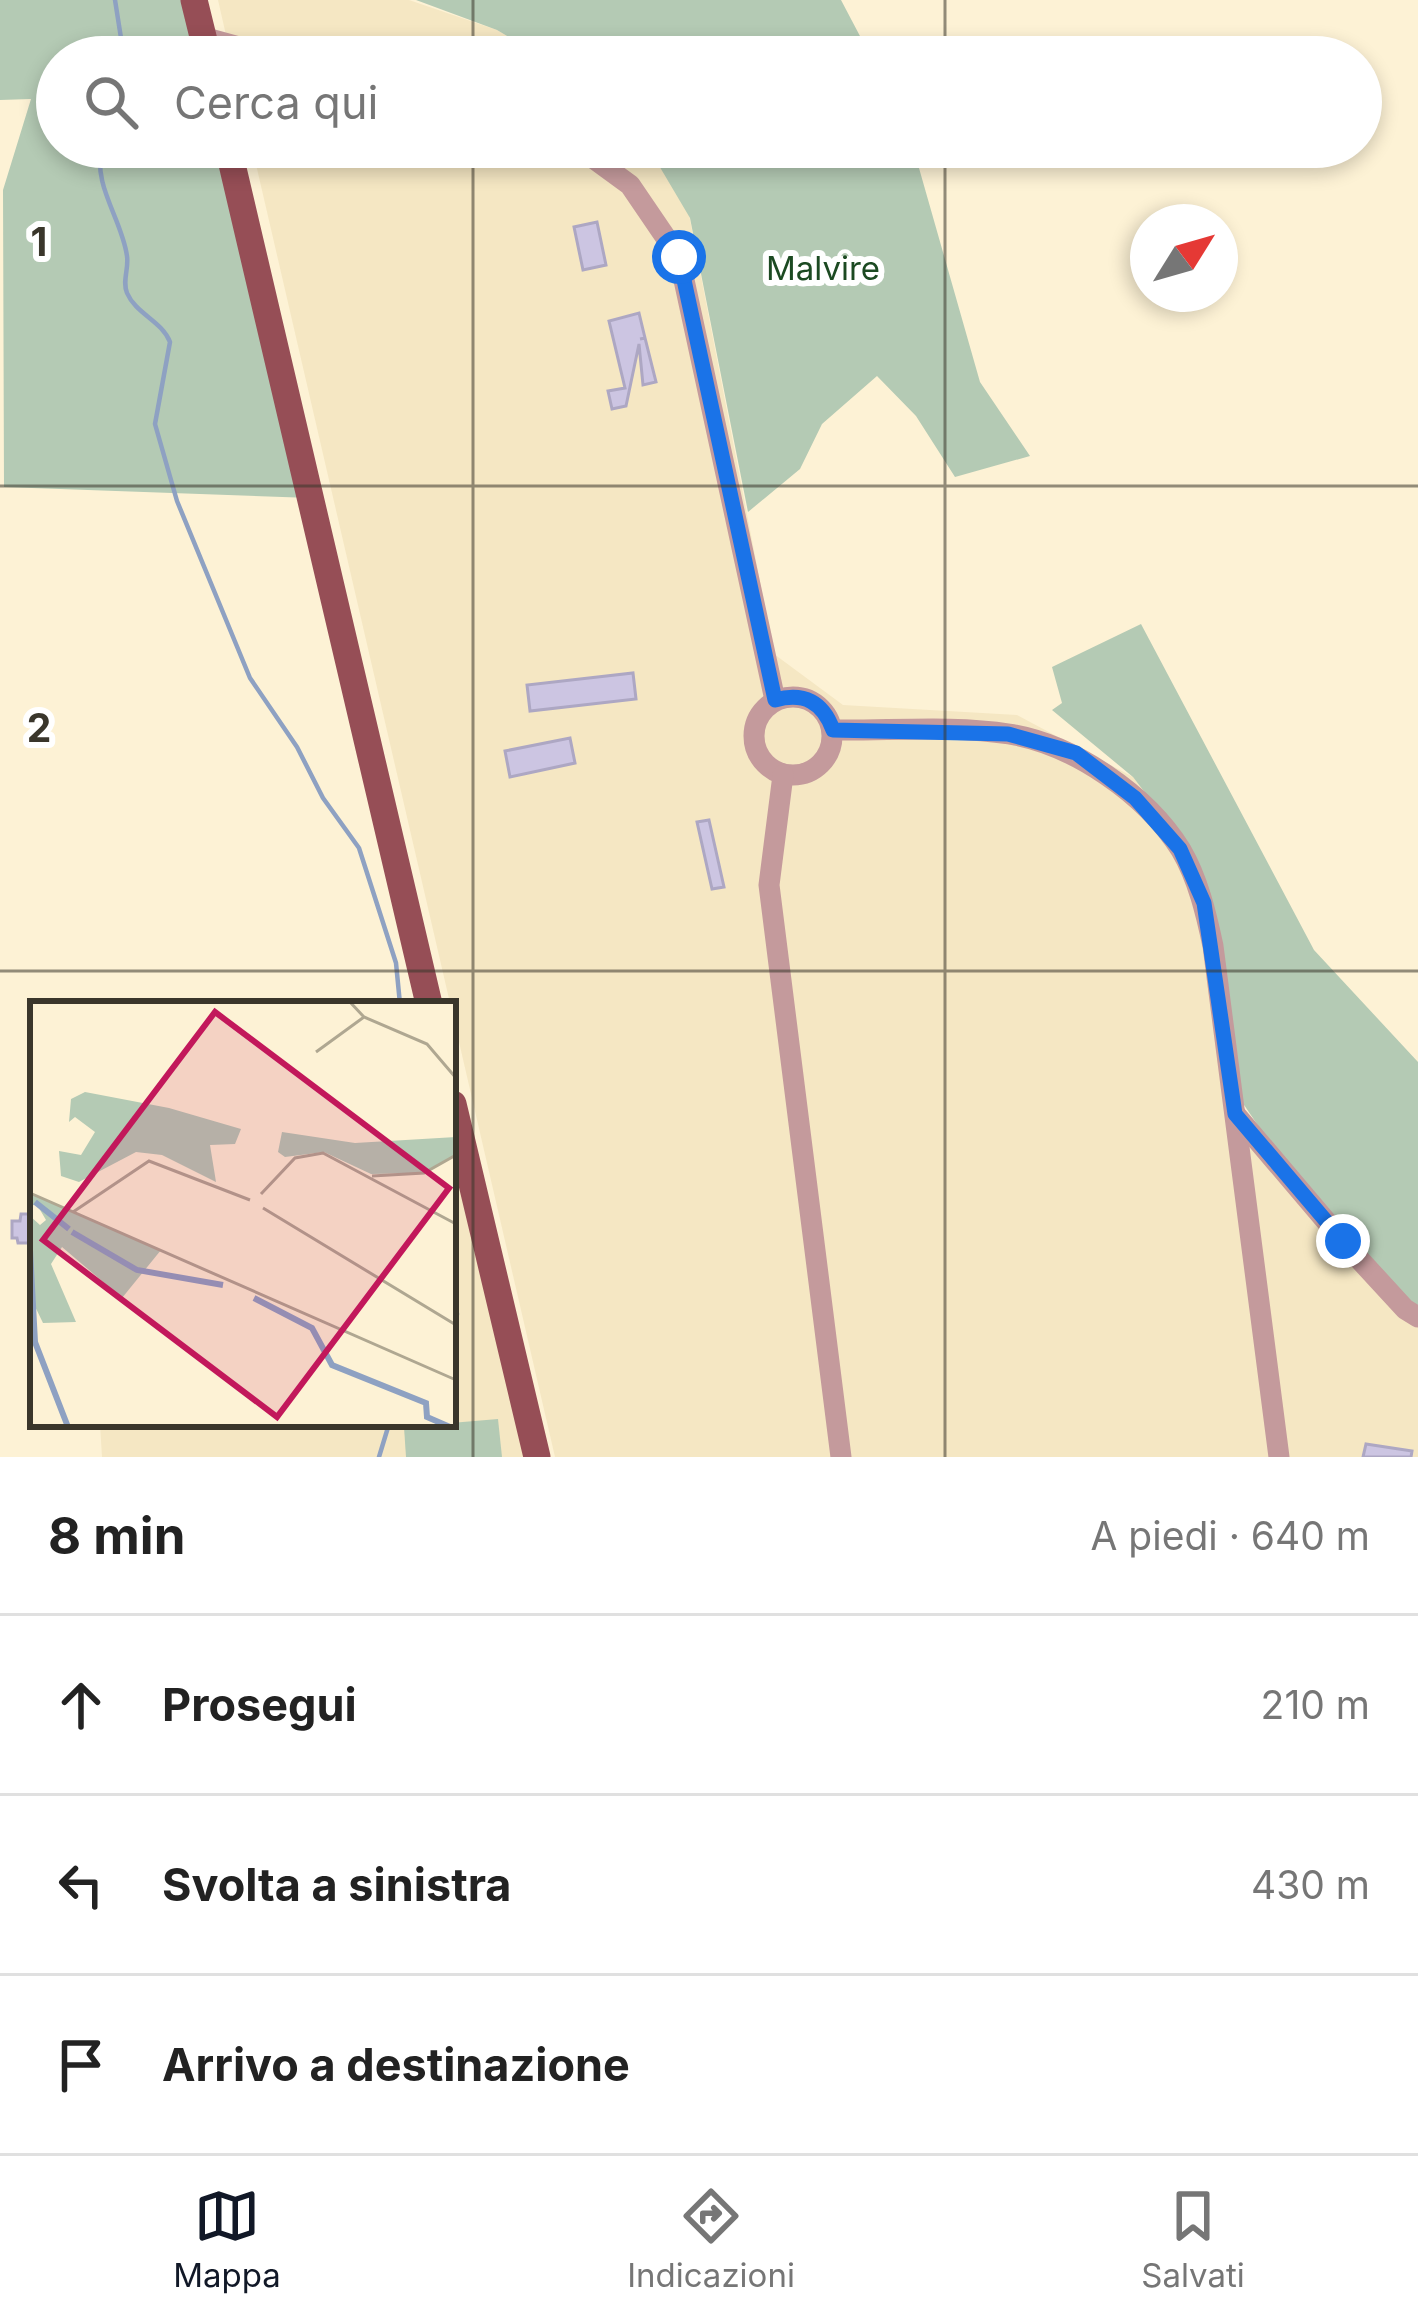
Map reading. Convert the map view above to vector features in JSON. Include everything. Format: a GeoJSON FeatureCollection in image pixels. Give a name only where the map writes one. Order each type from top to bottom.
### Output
{"type":"FeatureCollection","features":[{"type":"Feature","properties":{"kind":"main road"},"geometry":{"type":"LineString","coordinates":[[194,0],[202,36]]}},
{"type":"Feature","properties":{"kind":"main road"},"geometry":{"type":"LineString","coordinates":[[234,168],[428,1001]]}},
{"type":"Feature","properties":{"kind":"main road"},"geometry":{"type":"LineString","coordinates":[[456,1117],[536,1457]]}},
{"type":"Feature","properties":{"kind":"lane"},"geometry":{"type":"LineString","coordinates":[[607,168],[630,185],[679,257],[775,700]]}},
{"type":"Feature","properties":{"kind":"lane"},"geometry":{"type":"LineString","coordinates":[[804,697],[818,704],[833,730],[832,746],[814,770],[783,775],[759,755],[754,740],[763,710],[775,700],[804,697]]}},
{"type":"Feature","properties":{"kind":"lane"},"geometry":{"type":"LineString","coordinates":[[833,730],[1008,734],[1076,753],[1135,798],[1180,849],[1204,903],[1280,1457]]}},
{"type":"Feature","properties":{"kind":"lane"},"geometry":{"type":"LineString","coordinates":[[783,775],[770,886],[841,1457]]}},
{"type":"Feature","properties":{"kind":"lane"},"geometry":{"type":"LineString","coordinates":[[1235,1114],[1348,1247],[1418,1317]]}},
{"type":"Feature","properties":{"kind":"shaded area"},"geometry":{"type":"Polygon","coordinates":[[[218,0],[409,0],[507,36],[226,36],[218,0]]]}},
{"type":"Feature","properties":{"kind":"shaded area"},"geometry":{"type":"Polygon","coordinates":[[[257,168],[664,168],[687,204],[774,654],[843,705],[1017,715],[1133,777],[1186,843],[1243,1113],[1418,1315],[1418,1457],[555,1457],[456,1029],[456,1001],[450,1001],[257,168]]]}},
{"type":"Feature","properties":{"kind":"shaded area"},"geometry":{"type":"Polygon","coordinates":[[[468,1168],[537,1457],[102,1457],[100,1427],[456,1427],[456,1170],[468,1168]]]}},
{"type":"Feature","properties":{"kind":"green space"},"geometry":{"type":"Polygon","coordinates":[[[0,0],[189,0],[197,36],[36,36],[36,168],[229,168],[311,498],[4,487],[3,190],[31,99],[0,100],[0,0]]]}},
{"type":"Feature","properties":{"kind":"green space"},"geometry":{"type":"Polygon","coordinates":[[[416,0],[841,0],[860,36],[507,36],[416,0]]]}},
{"type":"Feature","properties":{"kind":"green space","name":"Malvire"},"geometry":{"type":"Polygon","coordinates":[[[660,168],[919,168],[980,382],[1030,456],[955,477],[916,416],[877,376],[822,424],[800,469],[748,512],[690,218],[660,168]]]}},
{"type":"Feature","properties":{"kind":"green space"},"geometry":{"type":"Polygon","coordinates":[[[1141,624],[1314,950],[1418,1062],[1418,1317],[1313,1206],[1242,1102],[1189,850],[1133,777],[1052,710],[1062,703],[1052,667],[1141,624]]]}},
{"type":"Feature","properties":{"kind":"green space"},"geometry":{"type":"Polygon","coordinates":[[[498,1419],[502,1457],[406,1457],[404,1427],[456,1427],[456,1423],[498,1419]]]}},
{"type":"Feature","properties":{"kind":"building"},"geometry":{"type":"Polygon","coordinates":[[[597,222],[606,265],[583,270],[574,227],[597,222]]]}},
{"type":"Feature","properties":{"kind":"building"},"geometry":{"type":"Polygon","coordinates":[[[639,313],[656,382],[643,385],[639,344],[626,406],[612,409],[608,391],[625,388],[609,321],[639,313]]]}},
{"type":"Feature","properties":{"kind":"building"},"geometry":{"type":"Polygon","coordinates":[[[633,673],[636,699],[530,711],[527,685],[633,673]]]}},
{"type":"Feature","properties":{"kind":"building"},"geometry":{"type":"Polygon","coordinates":[[[570,738],[575,763],[510,777],[505,751],[570,738]]]}},
{"type":"Feature","properties":{"kind":"building"},"geometry":{"type":"Polygon","coordinates":[[[709,820],[724,887],[712,889],[697,822],[709,820]]]}},
{"type":"Feature","properties":{"kind":"building"},"geometry":{"type":"Polygon","coordinates":[[[21,1214],[30,1214],[30,1243],[12,1238],[12,1221],[20,1221],[21,1214]]]}},
{"type":"Feature","properties":{"kind":"building"},"geometry":{"type":"Polygon","coordinates":[[[1366,1444],[1412,1451],[1411,1457],[1363,1457],[1366,1444]]]}},
{"type":"Feature","properties":{"kind":"waterway"},"geometry":{"type":"LineString","coordinates":[[115,0],[121,36]]}},
{"type":"Feature","properties":{"kind":"waterway"},"geometry":{"type":"LineString","coordinates":[[100,168],[127,256],[127,293],[170,342],[155,424],[177,501],[250,678],[359,848],[396,963],[400,1001]]}},
{"type":"Feature","properties":{"kind":"waterway"},"geometry":{"type":"LineString","coordinates":[[456,1309],[456,1321]]}},
{"type":"Feature","properties":{"kind":"waterway"},"geometry":{"type":"LineString","coordinates":[[379,1457],[388,1427]]}},
{"type":"Feature","properties":{"kind":"route"},"geometry":{"type":"LineString","coordinates":[[679,257],[775,700],[804,697],[818,704],[833,730],[1008,734],[1076,753],[1135,798],[1180,849],[1204,903],[1235,1114],[1343,1241]]}}]}
